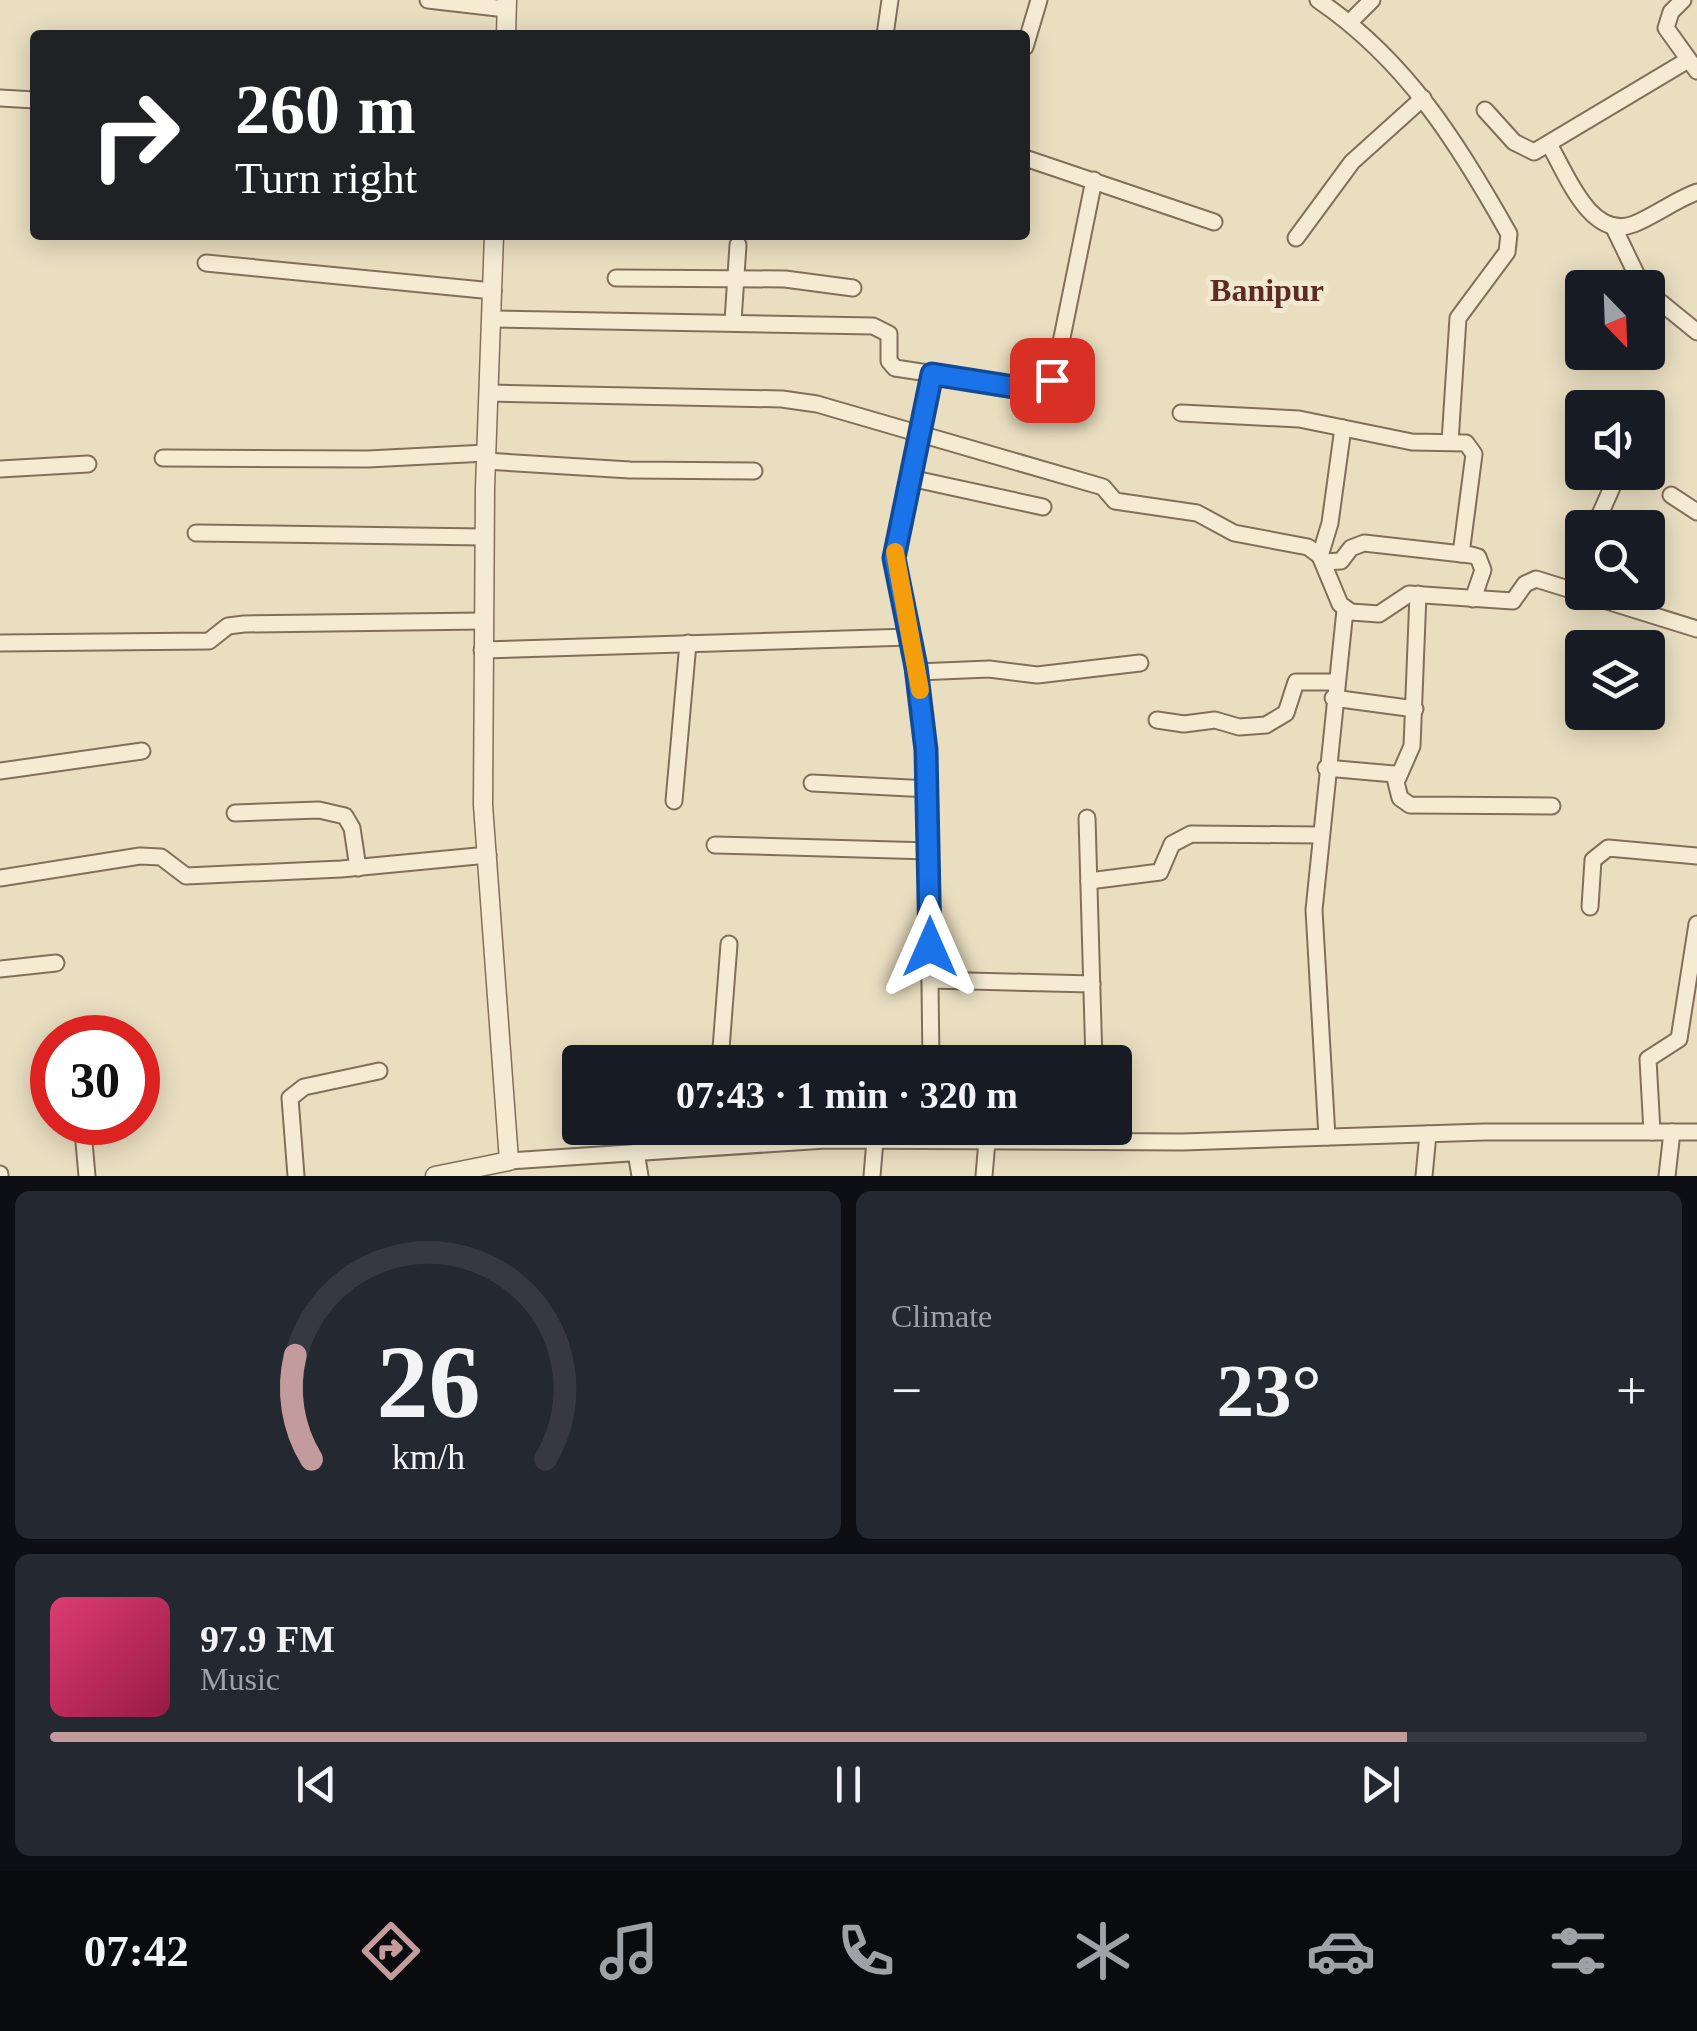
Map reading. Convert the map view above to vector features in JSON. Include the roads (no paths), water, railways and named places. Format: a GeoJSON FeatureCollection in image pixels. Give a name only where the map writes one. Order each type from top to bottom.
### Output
{"type":"FeatureCollection","features":[{"type":"Feature","properties":{"kind":"street"},"geometry":{"type":"LineString","coordinates":[[428,0],[506,4],[506,30]]}},
{"type":"Feature","properties":{"kind":"street"},"geometry":{"type":"LineString","coordinates":[[885,30],[890,0]]}},
{"type":"Feature","properties":{"kind":"street"},"geometry":{"type":"LineString","coordinates":[[1030,30],[1039,0]]}},
{"type":"Feature","properties":{"kind":"street"},"geometry":{"type":"LineString","coordinates":[[1318,0],[1350,21],[1385,52],[1423,98],[1452,135],[1511,245],[1458,318],[1450,442]]}},
{"type":"Feature","properties":{"kind":"street"},"geometry":{"type":"LineString","coordinates":[[1350,21],[1372,0]]}},
{"type":"Feature","properties":{"kind":"street"},"geometry":{"type":"LineString","coordinates":[[1485,110],[1527,151],[1550,146],[1692,66],[1666,28],[1671,12],[1683,0]]}},
{"type":"Feature","properties":{"kind":"street"},"geometry":{"type":"LineString","coordinates":[[0,98],[30,100]]}},
{"type":"Feature","properties":{"kind":"street"},"geometry":{"type":"LineString","coordinates":[[1296,238],[1352,162],[1423,98]]}},
{"type":"Feature","properties":{"kind":"street"},"geometry":{"type":"LineString","coordinates":[[1550,146],[1592,214],[1613,226],[1636,270]]}},
{"type":"Feature","properties":{"kind":"street"},"geometry":{"type":"LineString","coordinates":[[1030,160],[1214,222]]}},
{"type":"Feature","properties":{"kind":"street"},"geometry":{"type":"LineString","coordinates":[[493,319],[733,321],[883,329],[889,334],[889,361],[895,368],[1033,390],[1052,380],[1094,180]]}},
{"type":"Feature","properties":{"kind":"street"},"geometry":{"type":"LineString","coordinates":[[1613,226],[1634,224],[1697,192]]}},
{"type":"Feature","properties":{"kind":"street"},"geometry":{"type":"LineString","coordinates":[[494,240],[482,650],[500,1167]]}},
{"type":"Feature","properties":{"kind":"street"},"geometry":{"type":"LineString","coordinates":[[733,321],[738,245]]}},
{"type":"Feature","properties":{"kind":"street"},"geometry":{"type":"LineString","coordinates":[[206,263],[493,290]]}},
{"type":"Feature","properties":{"kind":"street"},"geometry":{"type":"LineString","coordinates":[[616,278],[811,281],[853,288]]}},
{"type":"Feature","properties":{"kind":"street"},"geometry":{"type":"LineString","coordinates":[[1665,306],[1697,332]]}},
{"type":"Feature","properties":{"kind":"street"},"geometry":{"type":"LineString","coordinates":[[931,1045],[929,789],[917,672],[894,558],[924,432],[922,416],[932,374]]}},
{"type":"Feature","properties":{"kind":"street"},"geometry":{"type":"LineString","coordinates":[[488,392],[623,399],[782,399],[924,432],[1103,486],[1116,501],[1197,512],[1234,533],[1308,547],[1321,558],[1341,561],[1351,548],[1364,543],[1461,554],[1482,562],[1472,599]]}},
{"type":"Feature","properties":{"kind":"street"},"geometry":{"type":"LineString","coordinates":[[1181,413],[1266,416],[1412,442],[1466,443],[1474,454],[1461,554]]}},
{"type":"Feature","properties":{"kind":"street"},"geometry":{"type":"LineString","coordinates":[[1327,1138],[1314,928],[1326,768],[1345,610],[1326,579],[1321,558],[1330,523],[1343,428]]}},
{"type":"Feature","properties":{"kind":"street"},"geometry":{"type":"LineString","coordinates":[[163,458],[486,457],[630,470],[754,471]]}},
{"type":"Feature","properties":{"kind":"street"},"geometry":{"type":"LineString","coordinates":[[0,469],[88,464]]}},
{"type":"Feature","properties":{"kind":"street"},"geometry":{"type":"LineString","coordinates":[[910,478],[1043,507]]}},
{"type":"Feature","properties":{"kind":"street"},"geometry":{"type":"LineString","coordinates":[[1671,495],[1697,512]]}},
{"type":"Feature","properties":{"kind":"street"},"geometry":{"type":"LineString","coordinates":[[196,533],[484,538]]}},
{"type":"Feature","properties":{"kind":"street"},"geometry":{"type":"LineString","coordinates":[[1345,610],[1379,614],[1400,596],[1418,594],[1513,601],[1524,584],[1536,579],[1565,589]]}},
{"type":"Feature","properties":{"kind":"street"},"geometry":{"type":"LineString","coordinates":[[1418,594],[1415,709],[1410,756],[1398,778],[1400,798],[1410,805],[1552,806]]}},
{"type":"Feature","properties":{"kind":"street"},"geometry":{"type":"LineString","coordinates":[[1634,610],[1697,629]]}},
{"type":"Feature","properties":{"kind":"street"},"geometry":{"type":"LineString","coordinates":[[0,643],[209,641],[228,626],[244,624],[483,621]]}},
{"type":"Feature","properties":{"kind":"street"},"geometry":{"type":"LineString","coordinates":[[482,650],[910,637]]}},
{"type":"Feature","properties":{"kind":"street"},"geometry":{"type":"LineString","coordinates":[[674,801],[688,642]]}},
{"type":"Feature","properties":{"kind":"street"},"geometry":{"type":"LineString","coordinates":[[917,672],[989,669],[1038,675],[1140,663]]}},
{"type":"Feature","properties":{"kind":"street"},"geometry":{"type":"LineString","coordinates":[[1156,720],[1266,724],[1286,713],[1296,682],[1415,709]]}},
{"type":"Feature","properties":{"kind":"street"},"geometry":{"type":"LineString","coordinates":[[0,771],[142,751]]}},
{"type":"Feature","properties":{"kind":"street"},"geometry":{"type":"LineString","coordinates":[[1326,768],[1388,772],[1398,778]]}},
{"type":"Feature","properties":{"kind":"street"},"geometry":{"type":"LineString","coordinates":[[812,783],[929,789]]}},
{"type":"Feature","properties":{"kind":"street"},"geometry":{"type":"LineString","coordinates":[[235,813],[320,810],[345,816],[352,828],[358,868]]}},
{"type":"Feature","properties":{"kind":"street"},"geometry":{"type":"LineString","coordinates":[[1087,818],[1094,1045]]}},
{"type":"Feature","properties":{"kind":"street"},"geometry":{"type":"LineString","coordinates":[[1089,881],[1160,872],[1172,844],[1190,834],[1320,835]]}},
{"type":"Feature","properties":{"kind":"street"},"geometry":{"type":"LineString","coordinates":[[715,845],[930,851]]}},
{"type":"Feature","properties":{"kind":"street"},"geometry":{"type":"LineString","coordinates":[[1590,907],[1594,860],[1608,848],[1697,856]]}},
{"type":"Feature","properties":{"kind":"street"},"geometry":{"type":"LineString","coordinates":[[0,878],[140,856],[161,857],[179,875],[186,876],[358,868],[488,855]]}},
{"type":"Feature","properties":{"kind":"street"},"geometry":{"type":"LineString","coordinates":[[1652,1132],[1648,1059],[1679,1040],[1697,924]]}},
{"type":"Feature","properties":{"kind":"street"},"geometry":{"type":"LineString","coordinates":[[721,1045],[729,944]]}},
{"type":"Feature","properties":{"kind":"street"},"geometry":{"type":"LineString","coordinates":[[0,969],[56,963]]}},
{"type":"Feature","properties":{"kind":"street"},"geometry":{"type":"LineString","coordinates":[[930,980],[1092,984]]}},
{"type":"Feature","properties":{"kind":"street"},"geometry":{"type":"LineString","coordinates":[[296,1176],[290,1098],[304,1088],[380,1071]]}},
{"type":"Feature","properties":{"kind":"street"},"geometry":{"type":"LineString","coordinates":[[1667,1176],[1672,1132]]}},
{"type":"Feature","properties":{"kind":"street"},"geometry":{"type":"LineString","coordinates":[[1132,1135],[1327,1138],[1697,1132]]}},
{"type":"Feature","properties":{"kind":"street"},"geometry":{"type":"LineString","coordinates":[[1424,1176],[1428,1134]]}},
{"type":"Feature","properties":{"kind":"street"},"geometry":{"type":"LineString","coordinates":[[84,1145],[87,1176]]}},
{"type":"Feature","properties":{"kind":"street"},"geometry":{"type":"LineString","coordinates":[[435,1176],[636,1152],[740,1145]]}},
{"type":"Feature","properties":{"kind":"street"},"geometry":{"type":"LineString","coordinates":[[872,1176],[875,1145]]}},
{"type":"Feature","properties":{"kind":"street"},"geometry":{"type":"LineString","coordinates":[[984,1176],[987,1145]]}},
{"type":"Feature","properties":{"kind":"street"},"geometry":{"type":"LineString","coordinates":[[636,1152],[640,1176]]}},
{"type":"Feature","properties":{"kind":"district","name":"Banipur"},"geometry":{"type":"Point","coordinates":[1267,290]}}]}
